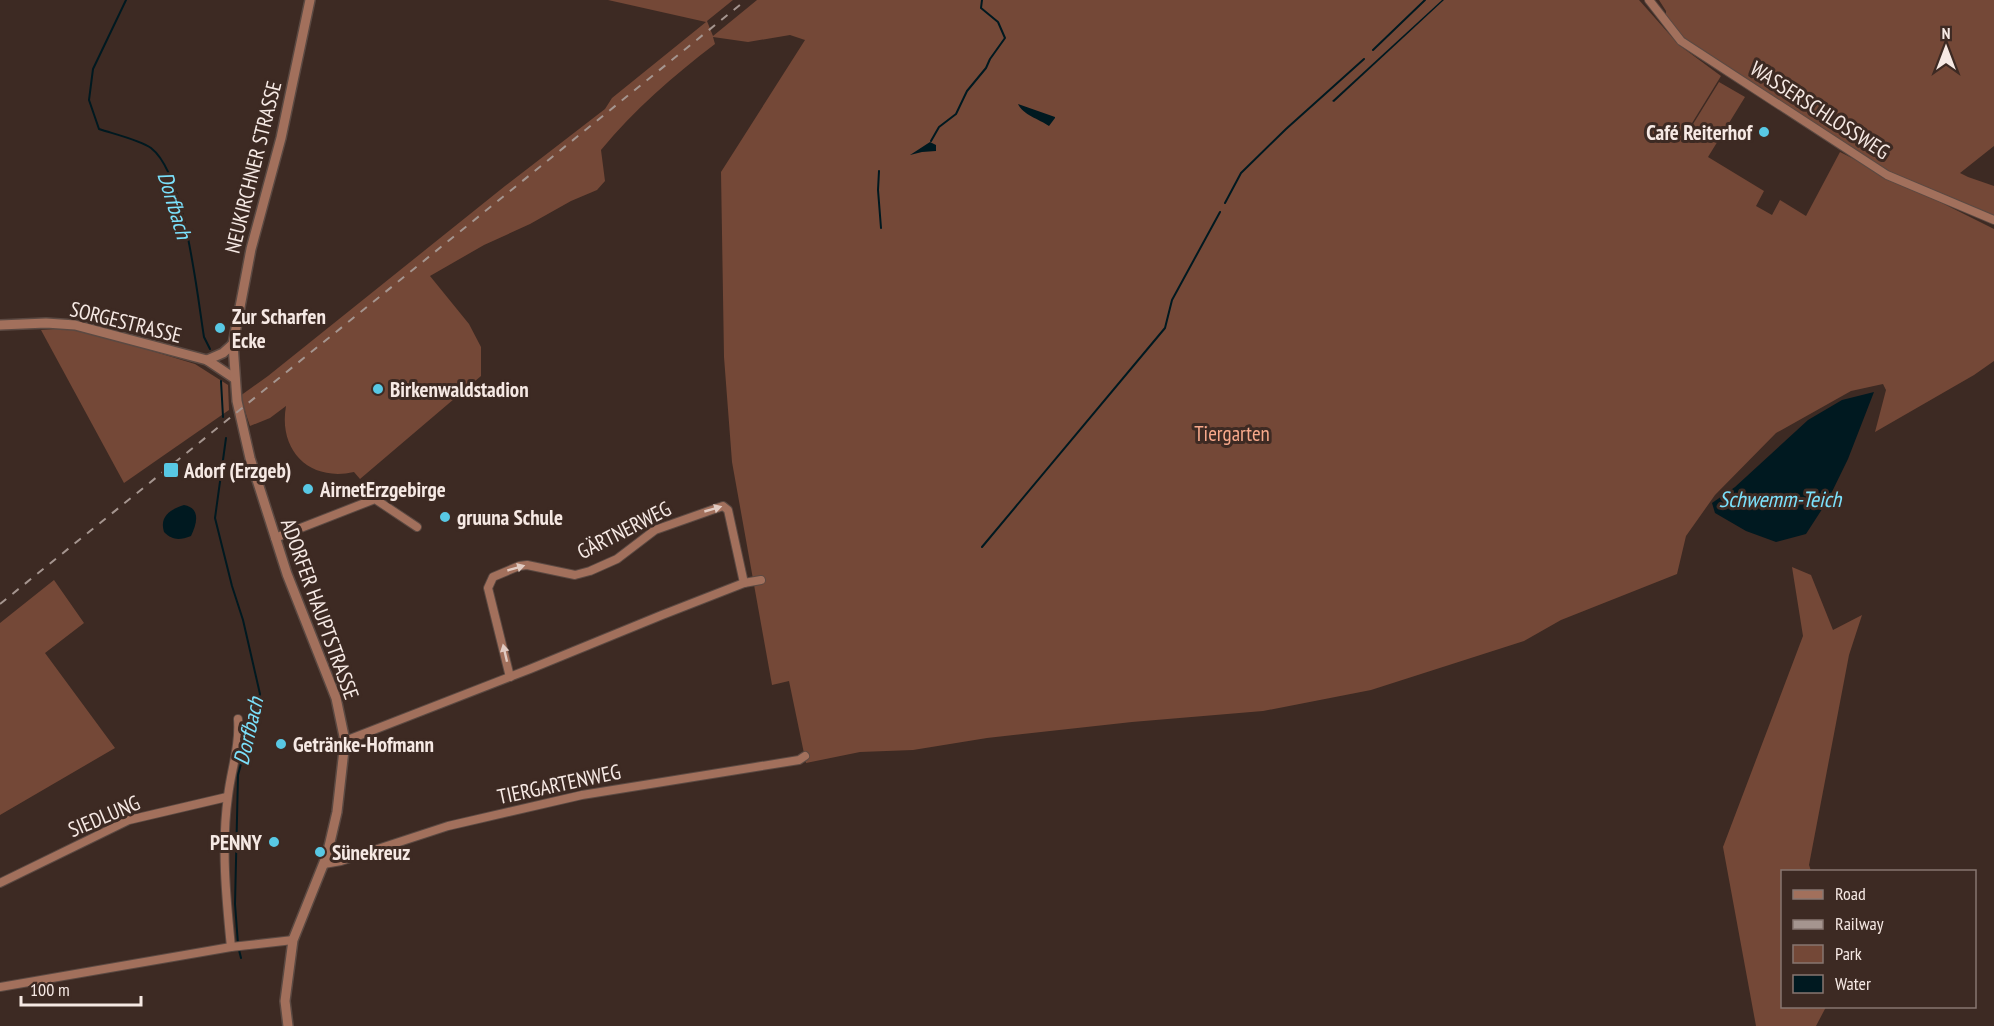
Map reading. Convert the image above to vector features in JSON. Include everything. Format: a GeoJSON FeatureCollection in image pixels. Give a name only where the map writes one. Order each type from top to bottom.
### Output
{"type":"FeatureCollection","features":[{"type":"Feature","properties":{"kind":"street","name":"NEUKIRCHNER STRASSE"},"geometry":{"type":"LineString","coordinates":[[233,344],[251,249],[281,138],[310,0]]}},
{"type":"Feature","properties":{"kind":"street","name":"WASSERSCHLOSSWEG"},"geometry":{"type":"LineString","coordinates":[[1648,0],[1681,41],[1887,175],[1994,220]]}},
{"type":"Feature","properties":{"kind":"street","name":"SORGESTRASSE"},"geometry":{"type":"LineString","coordinates":[[0,325],[46,323],[75,325],[207,360],[234,378]]}},
{"type":"Feature","properties":{"kind":"street","name":"SORGESTRASSE"},"geometry":{"type":"LineString","coordinates":[[207,360],[233,344]]}},
{"type":"Feature","properties":{"kind":"street","name":"ADORFER HAUPTSTRASSE"},"geometry":{"type":"LineString","coordinates":[[233,344],[238,411],[248,450],[287,574],[333,688],[345,741],[337,812],[324,864],[293,940],[285,1001],[288,1026]]}},
{"type":"Feature","properties":{"kind":"street"},"geometry":{"type":"LineString","coordinates":[[276,538],[375,500],[417,527]]}},
{"type":"Feature","properties":{"kind":"street","name":"GÄRTNERWEG"},"geometry":{"type":"LineString","coordinates":[[510,677],[488,588],[493,577],[504,572],[527,565],[574,575],[590,571],[617,559],[655,530],[723,506],[728,510],[744,583]]}},
{"type":"Feature","properties":{"kind":"street"},"geometry":{"type":"LineString","coordinates":[[345,741],[744,583],[761,580]]}},
{"type":"Feature","properties":{"kind":"street"},"geometry":{"type":"LineString","coordinates":[[231,947],[224,876],[227,797],[239,735],[238,719]]}},
{"type":"Feature","properties":{"kind":"street","name":"TIERGARTENWEG"},"geometry":{"type":"LineString","coordinates":[[324,864],[341,861],[448,826],[582,795],[799,760],[805,756]]}},
{"type":"Feature","properties":{"kind":"street","name":"SIEDLUNG"},"geometry":{"type":"LineString","coordinates":[[0,883],[129,820],[227,797]]}},
{"type":"Feature","properties":{"kind":"street"},"geometry":{"type":"LineString","coordinates":[[0,987],[231,947],[293,940]]}},
{"type":"Feature","properties":{"kind":"green space","name":"Tiergarten"},"geometry":{"type":"Polygon","coordinates":[[[608,0],[733,0],[707,21],[713,36],[757,0],[1639,0],[1679,45],[1721,76],[1682,142],[1719,82],[1745,97],[1708,157],[1764,191],[1756,206],[1772,215],[1780,200],[1806,216],[1840,152],[1994,229],[1994,361],[1875,432],[1886,390],[1883,384],[1851,391],[1776,433],[1715,495],[1686,536],[1677,574],[1561,620],[1524,641],[1371,690],[1263,711],[1132,722],[987,738],[913,750],[860,752],[806,763],[789,681],[772,685],[732,462],[724,357],[721,172],[805,40],[790,35],[748,42],[713,37],[715,44],[655,94],[601,150],[605,181],[597,190],[484,245],[430,276],[469,324],[481,347],[481,376],[360,479],[354,472],[338,474],[324,472],[300,460],[287,437],[286,406],[270,418],[250,426],[240,396],[605,109],[612,98],[706,22],[608,0]]]}},
{"type":"Feature","properties":{"kind":"green space"},"geometry":{"type":"Polygon","coordinates":[[[1659,0],[1994,0],[1994,146],[1960,173],[1994,186],[1994,218],[1896,177],[1682,41],[1666,20],[1666,11],[1659,0]]]}},
{"type":"Feature","properties":{"kind":"green space"},"geometry":{"type":"Polygon","coordinates":[[[68,328],[195,364],[228,385],[229,410],[124,483],[41,330],[68,328]]]}},
{"type":"Feature","properties":{"kind":"green space"},"geometry":{"type":"Polygon","coordinates":[[[1792,567],[1811,575],[1833,630],[1862,615],[1849,655],[1809,865],[1811,870],[1781,870],[1781,1008],[1825,1008],[1816,1026],[1756,1026],[1723,847],[1803,636],[1792,567]]]}},
{"type":"Feature","properties":{"kind":"green space"},"geometry":{"type":"Polygon","coordinates":[[[54,580],[84,623],[45,653],[115,748],[0,815],[0,623],[54,580]]]}},
{"type":"Feature","properties":{"kind":"water"},"geometry":{"type":"Polygon","coordinates":[[[1444,0],[1334,102],[1332,101],[1444,0]]]}},
{"type":"Feature","properties":{"kind":"water"},"geometry":{"type":"Polygon","coordinates":[[[1018,104],[1055,118],[1049,126],[1027,114],[1018,104]]]}},
{"type":"Feature","properties":{"kind":"water"},"geometry":{"type":"Polygon","coordinates":[[[930,142],[936,145],[936,151],[910,155],[930,142]]]}},
{"type":"Feature","properties":{"kind":"water","name":"Schwemm-Teich"},"geometry":{"type":"Polygon","coordinates":[[[1874,392],[1848,459],[1828,500],[1806,534],[1776,542],[1746,531],[1715,513],[1712,503],[1735,487],[1808,420],[1842,400],[1874,392]]]}},
{"type":"Feature","properties":{"kind":"water"},"geometry":{"type":"Polygon","coordinates":[[[184,505],[193,509],[196,517],[191,536],[180,539],[167,535],[163,526],[165,517],[171,511],[184,505]]]}},
{"type":"Feature","properties":{"kind":"waterway","name":"Dorfbach"},"geometry":{"type":"LineString","coordinates":[[126,0],[93,69],[89,100],[99,129],[151,148],[163,162],[173,182],[188,236],[204,337],[210,349]]}},
{"type":"Feature","properties":{"kind":"waterway"},"geometry":{"type":"LineString","coordinates":[[931,141],[939,127],[956,114],[967,91],[986,68],[1005,38],[998,22],[981,8],[982,0]]}},
{"type":"Feature","properties":{"kind":"waterway"},"geometry":{"type":"LineString","coordinates":[[1373,50],[1425,0]]}},
{"type":"Feature","properties":{"kind":"waterway"},"geometry":{"type":"LineString","coordinates":[[1225,203],[1241,173],[1364,59]]}},
{"type":"Feature","properties":{"kind":"waterway"},"geometry":{"type":"LineString","coordinates":[[879,171],[881,228]]}},
{"type":"Feature","properties":{"kind":"waterway"},"geometry":{"type":"LineString","coordinates":[[982,547],[1165,328],[1172,300],[1220,212]]}},
{"type":"Feature","properties":{"kind":"waterway","name":"Dorfbach"},"geometry":{"type":"LineString","coordinates":[[221,381],[223,417]]}},
{"type":"Feature","properties":{"kind":"waterway","name":"Dorfbach"},"geometry":{"type":"LineString","coordinates":[[226,438],[215,518],[243,620],[260,694],[238,775],[235,904],[238,944]]}},
{"type":"Feature","properties":{"kind":"waterway","name":"Dorfbach"},"geometry":{"type":"LineString","coordinates":[[239,950],[241,958]]}},
{"type":"Feature","properties":{"kind":"railway"},"geometry":{"type":"LineString","coordinates":[[0,604],[746,0]]}},
{"type":"Feature","properties":{"kind":"place","name":"Café Reiterhof"},"geometry":{"type":"Point","coordinates":[1764,132]}},
{"type":"Feature","properties":{"kind":"place","name":"Zur Scharfen Ecke"},"geometry":{"type":"Point","coordinates":[220,328]}},
{"type":"Feature","properties":{"kind":"place","name":"Birkenwaldstadion"},"geometry":{"type":"Point","coordinates":[378,389]}},
{"type":"Feature","properties":{"kind":"place","name":"Adorf (Erzgeb)"},"geometry":{"type":"Point","coordinates":[171,470]}},
{"type":"Feature","properties":{"kind":"place","name":"AirnetErzgebirge"},"geometry":{"type":"Point","coordinates":[308,489]}},
{"type":"Feature","properties":{"kind":"place","name":"gruuna Schule"},"geometry":{"type":"Point","coordinates":[445,517]}},
{"type":"Feature","properties":{"kind":"place","name":"Getränke-Hofmann"},"geometry":{"type":"Point","coordinates":[281,744]}},
{"type":"Feature","properties":{"kind":"place","name":"PENNY"},"geometry":{"type":"Point","coordinates":[274,842]}},
{"type":"Feature","properties":{"kind":"place","name":"Sünekreuz"},"geometry":{"type":"Point","coordinates":[320,852]}}]}
